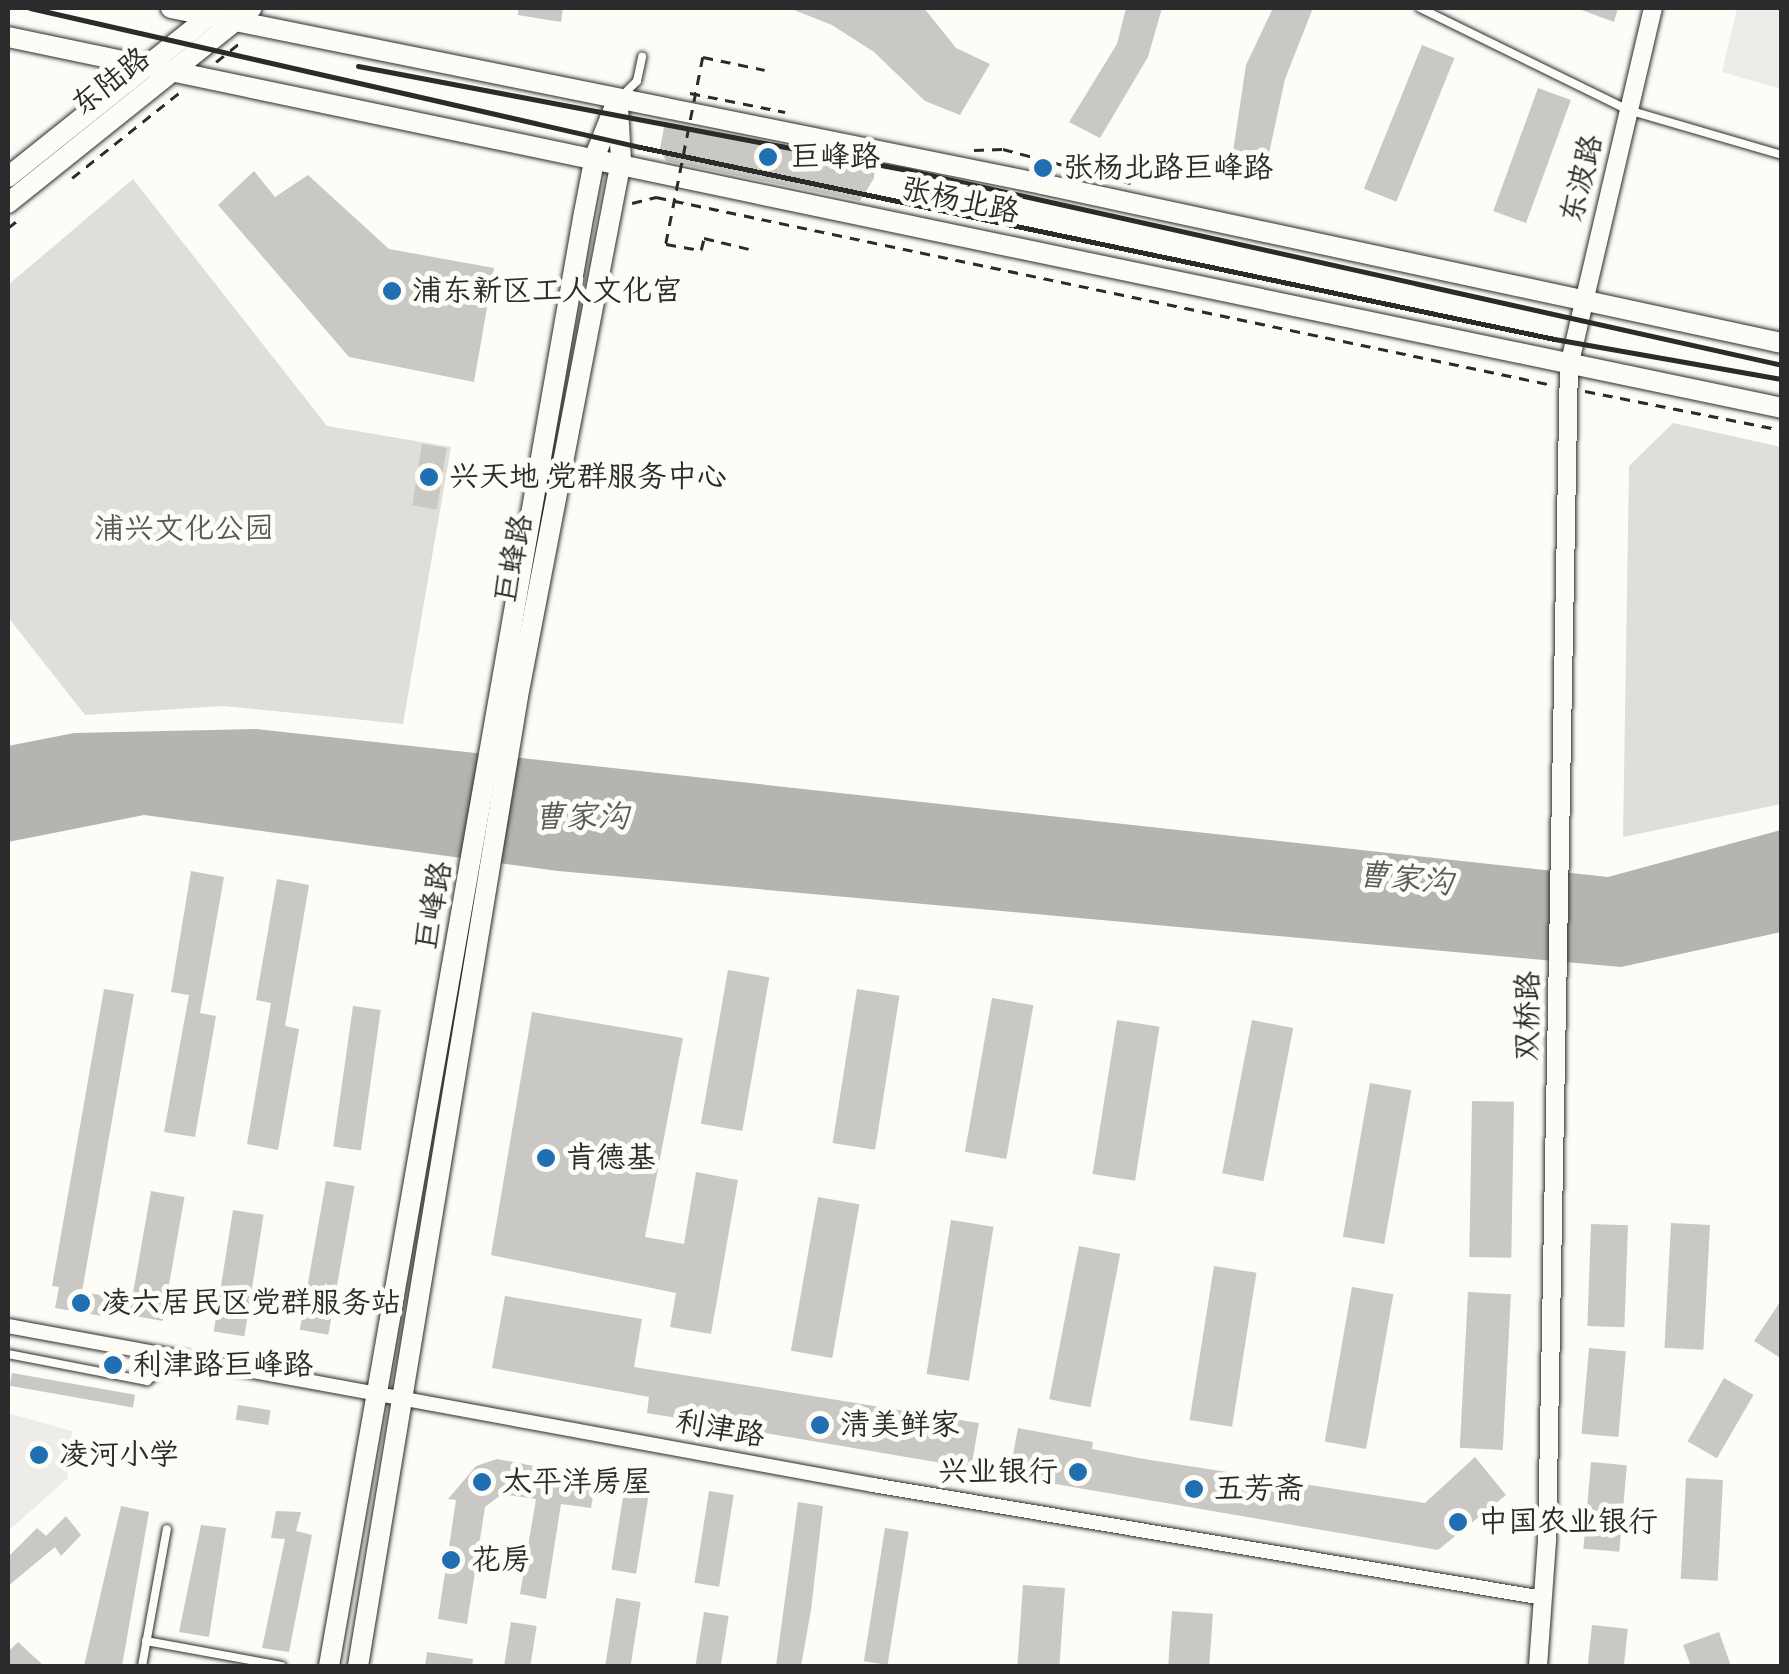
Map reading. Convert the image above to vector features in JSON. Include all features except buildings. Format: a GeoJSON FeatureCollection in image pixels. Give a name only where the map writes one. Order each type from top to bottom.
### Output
{"type":"FeatureCollection","features":[{"type":"Feature","properties":{"kind":"main road"},"geometry":{"type":"LineString","coordinates":[[170,8],[221,15]]}},
{"type":"Feature","properties":{"kind":"main road","name":"东陆路"},"geometry":{"type":"LineString","coordinates":[[15,210],[172,72],[221,15]]}},
{"type":"Feature","properties":{"kind":"main road","name":"东陆路"},"geometry":{"type":"LineString","coordinates":[[8,177],[221,15],[255,17]]}},
{"type":"Feature","properties":{"kind":"main road","name":"张杨北路"},"geometry":{"type":"LineString","coordinates":[[255,17],[618,100],[986,172],[1782,343]]}},
{"type":"Feature","properties":{"kind":"main road","name":"张杨北路"},"geometry":{"type":"LineString","coordinates":[[8,36],[147,68],[621,161],[1569,366],[1782,408]]}},
{"type":"Feature","properties":{"kind":"main road","name":"巨峰路"},"geometry":{"type":"LineString","coordinates":[[358,1666],[406,1399],[473,910],[595,156],[618,100]]}},
{"type":"Feature","properties":{"kind":"main road","name":"巨蜂路"},"geometry":{"type":"LineString","coordinates":[[509,694],[621,161],[618,100]]}},
{"type":"Feature","properties":{"kind":"main road","name":"巨峰路"},"geometry":{"type":"LineString","coordinates":[[329,1666],[377,1394],[473,910]]}},
{"type":"Feature","properties":{"kind":"street","name":"东波路"},"geometry":{"type":"LineString","coordinates":[[1569,366],[1579,302],[1653,8]]}},
{"type":"Feature","properties":{"kind":"street","name":"双桥路"},"geometry":{"type":"LineString","coordinates":[[1538,1666],[1543,1598],[1569,366]]}},
{"type":"Feature","properties":{"kind":"street","name":"利津路"},"geometry":{"type":"LineString","coordinates":[[8,1326],[1543,1598]]}},
{"type":"Feature","properties":{"kind":"lane"},"geometry":{"type":"LineString","coordinates":[[1420,8],[1628,110],[1782,155]]}},
{"type":"Feature","properties":{"kind":"lane"},"geometry":{"type":"LineString","coordinates":[[618,100],[637,81],[642,57]]}},
{"type":"Feature","properties":{"kind":"lane"},"geometry":{"type":"LineString","coordinates":[[8,1354],[146,1380],[179,1357]]}},
{"type":"Feature","properties":{"kind":"lane"},"geometry":{"type":"LineString","coordinates":[[142,1666],[166,1529]]}},
{"type":"Feature","properties":{"kind":"lane"},"geometry":{"type":"LineString","coordinates":[[146,1641],[282,1666]]}},
{"type":"Feature","properties":{"kind":"lane"},"geometry":{"type":"LineString","coordinates":[[229,1656],[232,1666]]}},
{"type":"Feature","properties":{"kind":"path"},"geometry":{"type":"LineString","coordinates":[[64,183],[198,78],[255,17]]}},
{"type":"Feature","properties":{"kind":"path"},"geometry":{"type":"LineString","coordinates":[[749,249],[704,238],[701,250],[666,244],[703,57],[764,70]]}},
{"type":"Feature","properties":{"kind":"path"},"geometry":{"type":"LineString","coordinates":[[624,219],[631,204],[656,197],[1782,430]]}},
{"type":"Feature","properties":{"kind":"path"},"geometry":{"type":"LineString","coordinates":[[8,228],[15,210]]}},
{"type":"Feature","properties":{"kind":"shaded area"},"geometry":{"type":"Polygon","coordinates":[[[1737,8],[1781,8],[1781,89],[1722,72],[1737,8]]]}},
{"type":"Feature","properties":{"kind":"shaded area","name":"凌河小学"},"geometry":{"type":"Polygon","coordinates":[[[8,1413],[72,1431],[67,1479],[8,1531],[8,1413]]]}},
{"type":"Feature","properties":{"kind":"green space","name":"浦兴文化公园"},"geometry":{"type":"Polygon","coordinates":[[[133,179],[327,426],[451,447],[403,724],[223,706],[85,715],[8,617],[8,285],[133,179]]]}},
{"type":"Feature","properties":{"kind":"green space"},"geometry":{"type":"Polygon","coordinates":[[[1673,423],[1781,447],[1781,804],[1623,837],[1629,466],[1673,423]]]}},
{"type":"Feature","properties":{"kind":"water","name":"曹家沟"},"geometry":{"type":"Polygon","coordinates":[[[256,729],[1608,877],[1781,830],[1781,932],[1621,967],[558,871],[144,815],[8,842],[8,746],[74,733],[256,729]]]}},
{"type":"Feature","properties":{"kind":"railway"},"geometry":{"type":"LineString","coordinates":[[30,8],[640,147],[1554,339],[1782,379]]}},
{"type":"Feature","properties":{"kind":"railway"},"geometry":{"type":"LineString","coordinates":[[358,66],[907,170],[1782,365]]}},
{"type":"Feature","properties":{"kind":"place","name":"巨峰路"},"geometry":{"type":"Point","coordinates":[768,157]}},
{"type":"Feature","properties":{"kind":"place","name":"张杨北路巨峰路"},"geometry":{"type":"Point","coordinates":[1043,168]}},
{"type":"Feature","properties":{"kind":"place","name":"浦东新区工人文化宫"},"geometry":{"type":"Point","coordinates":[392,291]}},
{"type":"Feature","properties":{"kind":"place","name":"兴天地 党群服务中心"},"geometry":{"type":"Point","coordinates":[429,477]}},
{"type":"Feature","properties":{"kind":"place","name":"肯德基"},"geometry":{"type":"Point","coordinates":[546,1158]}},
{"type":"Feature","properties":{"kind":"place","name":"凌六居民区党群服务站"},"geometry":{"type":"Point","coordinates":[81,1303]}},
{"type":"Feature","properties":{"kind":"place","name":"利津路巨峰路"},"geometry":{"type":"Point","coordinates":[113,1365]}},
{"type":"Feature","properties":{"kind":"place","name":"清美鲜家"},"geometry":{"type":"Point","coordinates":[820,1425]}},
{"type":"Feature","properties":{"kind":"place","name":"凌河小学"},"geometry":{"type":"Point","coordinates":[39,1455]}},
{"type":"Feature","properties":{"kind":"place","name":"兴业银行"},"geometry":{"type":"Point","coordinates":[1078,1472]}},
{"type":"Feature","properties":{"kind":"place","name":"太平洋房屋"},"geometry":{"type":"Point","coordinates":[482,1482]}},
{"type":"Feature","properties":{"kind":"place","name":"五芳斋"},"geometry":{"type":"Point","coordinates":[1194,1489]}},
{"type":"Feature","properties":{"kind":"place","name":"中国农业银行"},"geometry":{"type":"Point","coordinates":[1458,1522]}},
{"type":"Feature","properties":{"kind":"place","name":"花房"},"geometry":{"type":"Point","coordinates":[451,1560]}}]}
